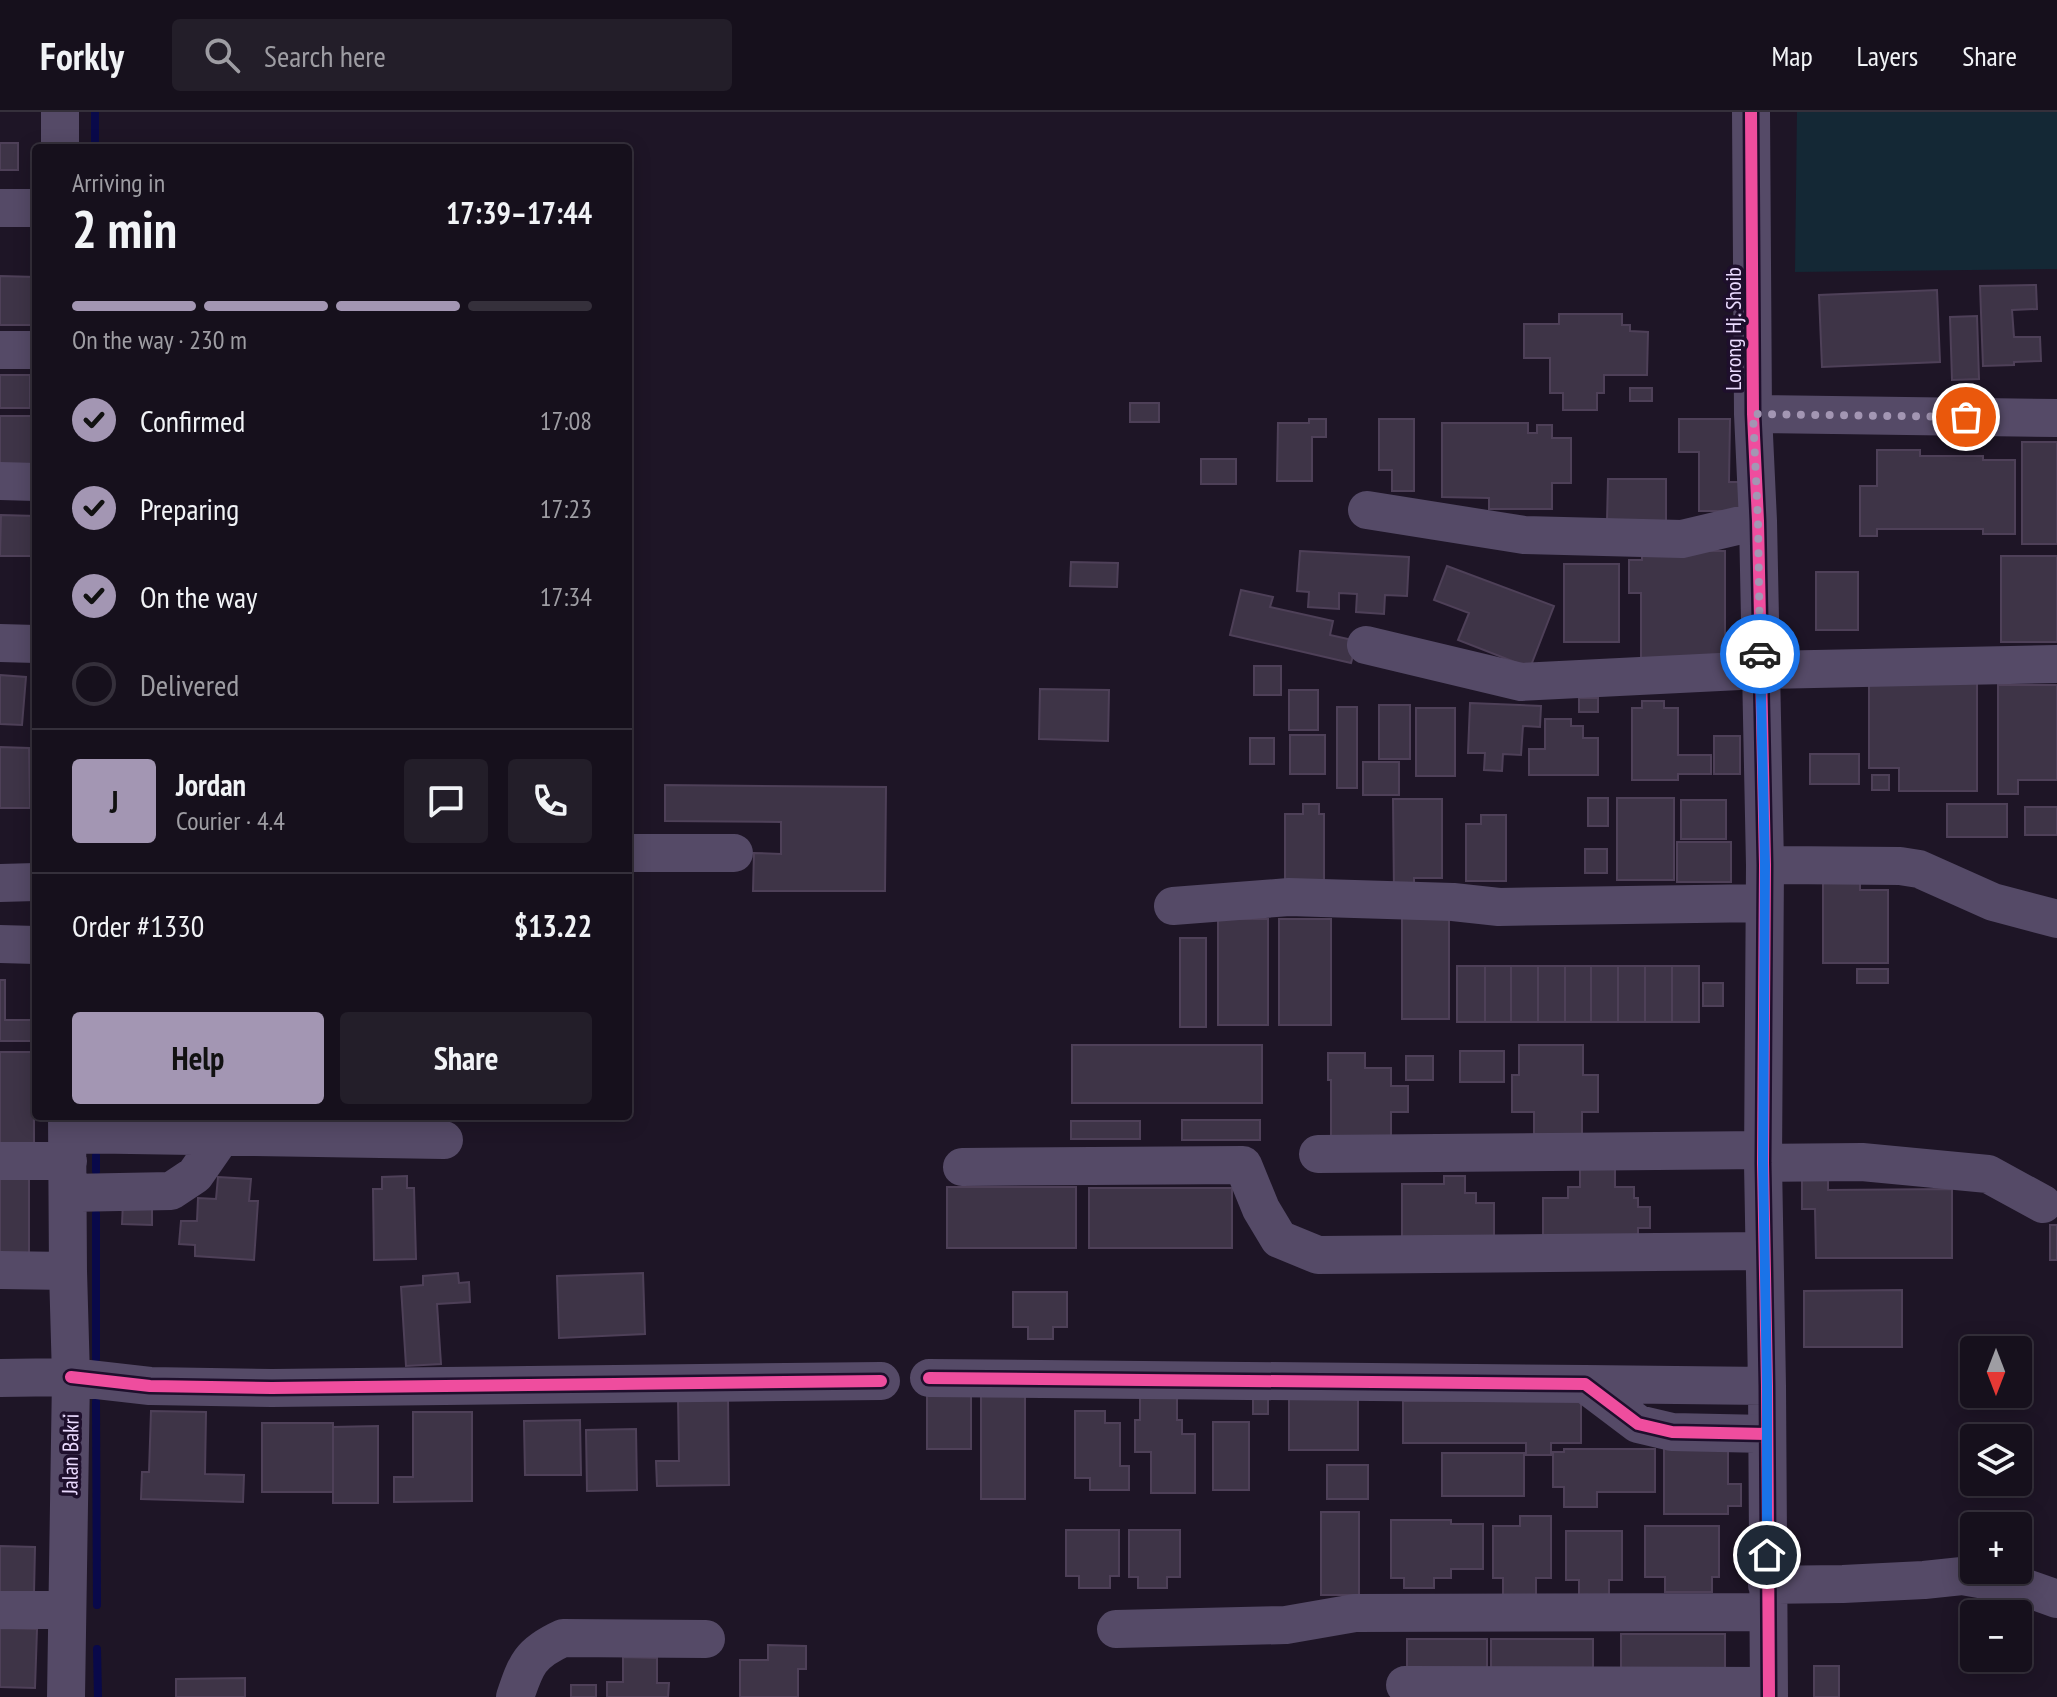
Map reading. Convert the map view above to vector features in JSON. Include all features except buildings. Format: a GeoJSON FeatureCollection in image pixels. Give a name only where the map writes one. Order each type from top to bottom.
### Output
{"type":"FeatureCollection","features":[{"type":"Feature","properties":{"kind":"street"},"geometry":{"type":"LineString","coordinates":[[60,112],[60,144]]}},
{"type":"Feature","properties":{"kind":"street","name":"Lorong Hj. Shoib"},"geometry":{"type":"LineString","coordinates":[[1751,112],[1753,414],[1765,865],[1763,1156],[1768,1692]]}},
{"type":"Feature","properties":{"kind":"street"},"geometry":{"type":"LineString","coordinates":[[0,208],[32,208]]}},
{"type":"Feature","properties":{"kind":"street"},"geometry":{"type":"LineString","coordinates":[[0,350],[32,350]]}},
{"type":"Feature","properties":{"kind":"street"},"geometry":{"type":"LineString","coordinates":[[1753,414],[2057,418]]}},
{"type":"Feature","properties":{"kind":"street"},"geometry":{"type":"LineString","coordinates":[[0,481],[32,482]]}},
{"type":"Feature","properties":{"kind":"street"},"geometry":{"type":"LineString","coordinates":[[1367,510],[1524,535],[1619,538],[1682,539],[1758,521]]}},
{"type":"Feature","properties":{"kind":"street"},"geometry":{"type":"LineString","coordinates":[[0,643],[32,644]]}},
{"type":"Feature","properties":{"kind":"street"},"geometry":{"type":"LineString","coordinates":[[1366,645],[1521,682],[1760,670],[2057,664]]}},
{"type":"Feature","properties":{"kind":"street"},"geometry":{"type":"LineString","coordinates":[[632,853],[734,853]]}},
{"type":"Feature","properties":{"kind":"street"},"geometry":{"type":"LineString","coordinates":[[1765,865],[1900,866],[1919,869],[1993,902],[2057,919]]}},
{"type":"Feature","properties":{"kind":"street"},"geometry":{"type":"LineString","coordinates":[[0,883],[32,882]]}},
{"type":"Feature","properties":{"kind":"street"},"geometry":{"type":"LineString","coordinates":[[1173,906],[1289,897],[1453,902],[1499,907],[1764,903]]}},
{"type":"Feature","properties":{"kind":"street"},"geometry":{"type":"LineString","coordinates":[[0,944],[32,945]]}},
{"type":"Feature","properties":{"kind":"street"},"geometry":{"type":"LineString","coordinates":[[68,1151],[171,1191],[195,1175],[222,1136]]}},
{"type":"Feature","properties":{"kind":"street"},"geometry":{"type":"LineString","coordinates":[[0,1161],[222,1136],[444,1140]]}},
{"type":"Feature","properties":{"kind":"street","name":"Jalan Bakri"},"geometry":{"type":"LineString","coordinates":[[66,1697],[71,1377],[68,1151]]}},
{"type":"Feature","properties":{"kind":"street"},"geometry":{"type":"LineString","coordinates":[[1318,1154],[1763,1156],[1862,1162],[1988,1174],[2043,1204]]}},
{"type":"Feature","properties":{"kind":"street"},"geometry":{"type":"LineString","coordinates":[[962,1167],[1243,1165],[1261,1209],[1279,1239],[1318,1255],[1764,1251]]}},
{"type":"Feature","properties":{"kind":"street"},"geometry":{"type":"LineString","coordinates":[[0,1270],[68,1271]]}},
{"type":"Feature","properties":{"kind":"street"},"geometry":{"type":"LineString","coordinates":[[0,1378],[71,1377],[150,1386],[272,1388],[881,1381]]}},
{"type":"Feature","properties":{"kind":"street"},"geometry":{"type":"LineString","coordinates":[[929,1378],[1767,1386]]}},
{"type":"Feature","properties":{"kind":"street"},"geometry":{"type":"LineString","coordinates":[[1585,1384],[1638,1424],[1672,1432],[1767,1434]]}},
{"type":"Feature","properties":{"kind":"street"},"geometry":{"type":"LineString","coordinates":[[1116,1629],[1286,1625],[1355,1613],[1767,1599],[1962,1576],[2020,1586],[2057,1599]]}},
{"type":"Feature","properties":{"kind":"street"},"geometry":{"type":"LineString","coordinates":[[0,1610],[66,1610]]}},
{"type":"Feature","properties":{"kind":"street"},"geometry":{"type":"LineString","coordinates":[[515,1697],[528,1663],[542,1648],[563,1638],[706,1639]]}},
{"type":"Feature","properties":{"kind":"street"},"geometry":{"type":"LineString","coordinates":[[1405,1685],[1768,1692]]}},
{"type":"Feature","properties":{"kind":"shaded area"},"geometry":{"type":"Polygon","coordinates":[[[1797,112],[2057,112],[2057,269],[1795,272],[1797,112]]]}},
{"type":"Feature","properties":{"kind":"waterway"},"geometry":{"type":"LineString","coordinates":[[95,112],[95,144]]}},
{"type":"Feature","properties":{"kind":"waterway"},"geometry":{"type":"LineString","coordinates":[[96,1156],[96,1171]]}},
{"type":"Feature","properties":{"kind":"waterway"},"geometry":{"type":"LineString","coordinates":[[96,1214],[96,1358]]}},
{"type":"Feature","properties":{"kind":"waterway"},"geometry":{"type":"LineString","coordinates":[[96,1402],[97,1605]]}},
{"type":"Feature","properties":{"kind":"waterway"},"geometry":{"type":"LineString","coordinates":[[97,1649],[98,1697]]}},
{"type":"Feature","properties":{"kind":"cycle path"},"geometry":{"type":"LineString","coordinates":[[1751,112],[1753,414],[1765,865],[1763,1163],[1769,1697]]}},
{"type":"Feature","properties":{"kind":"cycle path"},"geometry":{"type":"LineString","coordinates":[[71,1377],[150,1386],[272,1388],[881,1381]]}},
{"type":"Feature","properties":{"kind":"cycle path"},"geometry":{"type":"LineString","coordinates":[[929,1378],[1585,1384],[1638,1424],[1672,1432],[1767,1434]]}},
{"type":"Feature","properties":{"kind":"way so far"},"geometry":{"type":"LineString","coordinates":[[1760,654],[1753,414],[1966,417]]}},
{"type":"Feature","properties":{"kind":"route"},"geometry":{"type":"LineString","coordinates":[[1760,654],[1765,865],[1763,1163],[1767,1555]]}}]}
